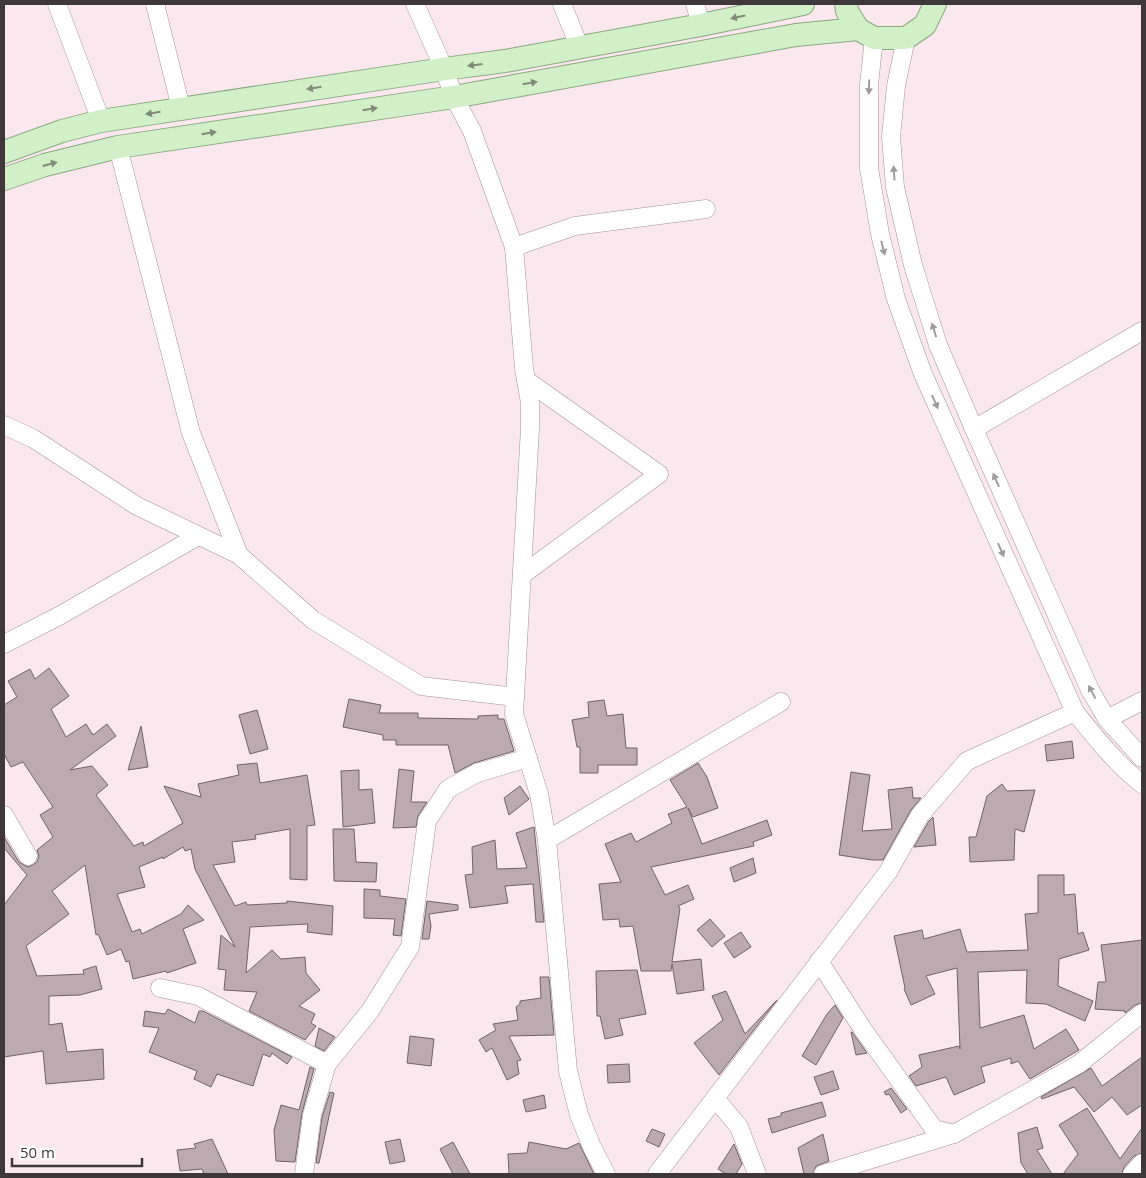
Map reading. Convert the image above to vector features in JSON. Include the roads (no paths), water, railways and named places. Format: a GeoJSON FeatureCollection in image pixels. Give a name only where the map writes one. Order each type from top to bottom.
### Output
{"type":"FeatureCollection","features":[{"type":"Feature","properties":{"kind":"main road"},"geometry":{"type":"LineString","coordinates":[[4,152],[62,131],[102,121],[505,61],[579,46],[698,14],[803,4]]}},
{"type":"Feature","properties":{"kind":"main road"},"geometry":{"type":"LineString","coordinates":[[846,4],[847,11],[866,34]]}},
{"type":"Feature","properties":{"kind":"main road"},"geometry":{"type":"LineString","coordinates":[[4,179],[45,165],[118,147],[454,97],[796,35],[866,34],[906,38],[925,25],[935,4]]}},
{"type":"Feature","properties":{"kind":"street"},"geometry":{"type":"LineString","coordinates":[[57,4],[102,121]]}},
{"type":"Feature","properties":{"kind":"street"},"geometry":{"type":"LineString","coordinates":[[155,4],[181,108]]}},
{"type":"Feature","properties":{"kind":"street"},"geometry":{"type":"LineString","coordinates":[[415,4],[444,69],[454,97],[472,131],[514,247],[526,380],[530,403],[514,714],[539,794],[547,840],[568,1071],[579,1114],[592,1147],[606,1174]]}},
{"type":"Feature","properties":{"kind":"street"},"geometry":{"type":"LineString","coordinates":[[562,4],[579,46]]}},
{"type":"Feature","properties":{"kind":"street"},"geometry":{"type":"LineString","coordinates":[[866,34],[869,85],[869,168],[880,234],[896,299],[926,383],[1075,712],[1096,739],[1142,784]]}},
{"type":"Feature","properties":{"kind":"street"},"geometry":{"type":"LineString","coordinates":[[906,38],[896,86],[891,137],[895,186],[913,265],[938,345],[1090,690],[1107,719],[1142,758]]}},
{"type":"Feature","properties":{"kind":"street"},"geometry":{"type":"LineString","coordinates":[[118,147],[191,434],[239,556]]}},
{"type":"Feature","properties":{"kind":"street"},"geometry":{"type":"LineString","coordinates":[[514,247],[575,226],[706,209]]}},
{"type":"Feature","properties":{"kind":"street"},"geometry":{"type":"LineString","coordinates":[[974,429],[1142,331]]}},
{"type":"Feature","properties":{"kind":"street"},"geometry":{"type":"LineString","coordinates":[[522,575],[659,474],[526,380]]}},
{"type":"Feature","properties":{"kind":"street"},"geometry":{"type":"LineString","coordinates":[[4,425],[34,440],[137,506],[239,556],[313,620],[421,686],[515,697]]}},
{"type":"Feature","properties":{"kind":"street"},"geometry":{"type":"LineString","coordinates":[[4,644],[59,616],[198,536]]}},
{"type":"Feature","properties":{"kind":"street"},"geometry":{"type":"LineString","coordinates":[[1107,719],[1142,701]]}},
{"type":"Feature","properties":{"kind":"street"},"geometry":{"type":"LineString","coordinates":[[547,840],[781,702]]}},
{"type":"Feature","properties":{"kind":"street"},"geometry":{"type":"LineString","coordinates":[[657,1174],[888,872],[920,815],[967,761],[1075,712]]}},
{"type":"Feature","properties":{"kind":"street"},"geometry":{"type":"LineString","coordinates":[[304,1174],[312,1115],[326,1064],[370,1011],[410,946],[427,821],[448,789],[477,773],[528,758]]}},
{"type":"Feature","properties":{"kind":"street"},"geometry":{"type":"LineString","coordinates":[[4,815],[28,856]]}},
{"type":"Feature","properties":{"kind":"street"},"geometry":{"type":"LineString","coordinates":[[819,962],[862,1028],[934,1129],[954,1134]]}},
{"type":"Feature","properties":{"kind":"street"},"geometry":{"type":"LineString","coordinates":[[160,988],[198,996],[326,1064]]}},
{"type":"Feature","properties":{"kind":"street"},"geometry":{"type":"LineString","coordinates":[[823,1174],[954,1134],[1079,1064],[1142,1013]]}},
{"type":"Feature","properties":{"kind":"street"},"geometry":{"type":"LineString","coordinates":[[715,1098],[739,1127],[757,1174]]}},
{"type":"Feature","properties":{"kind":"street"},"geometry":{"type":"LineString","coordinates":[[1132,1174],[1142,1163]]}}]}
